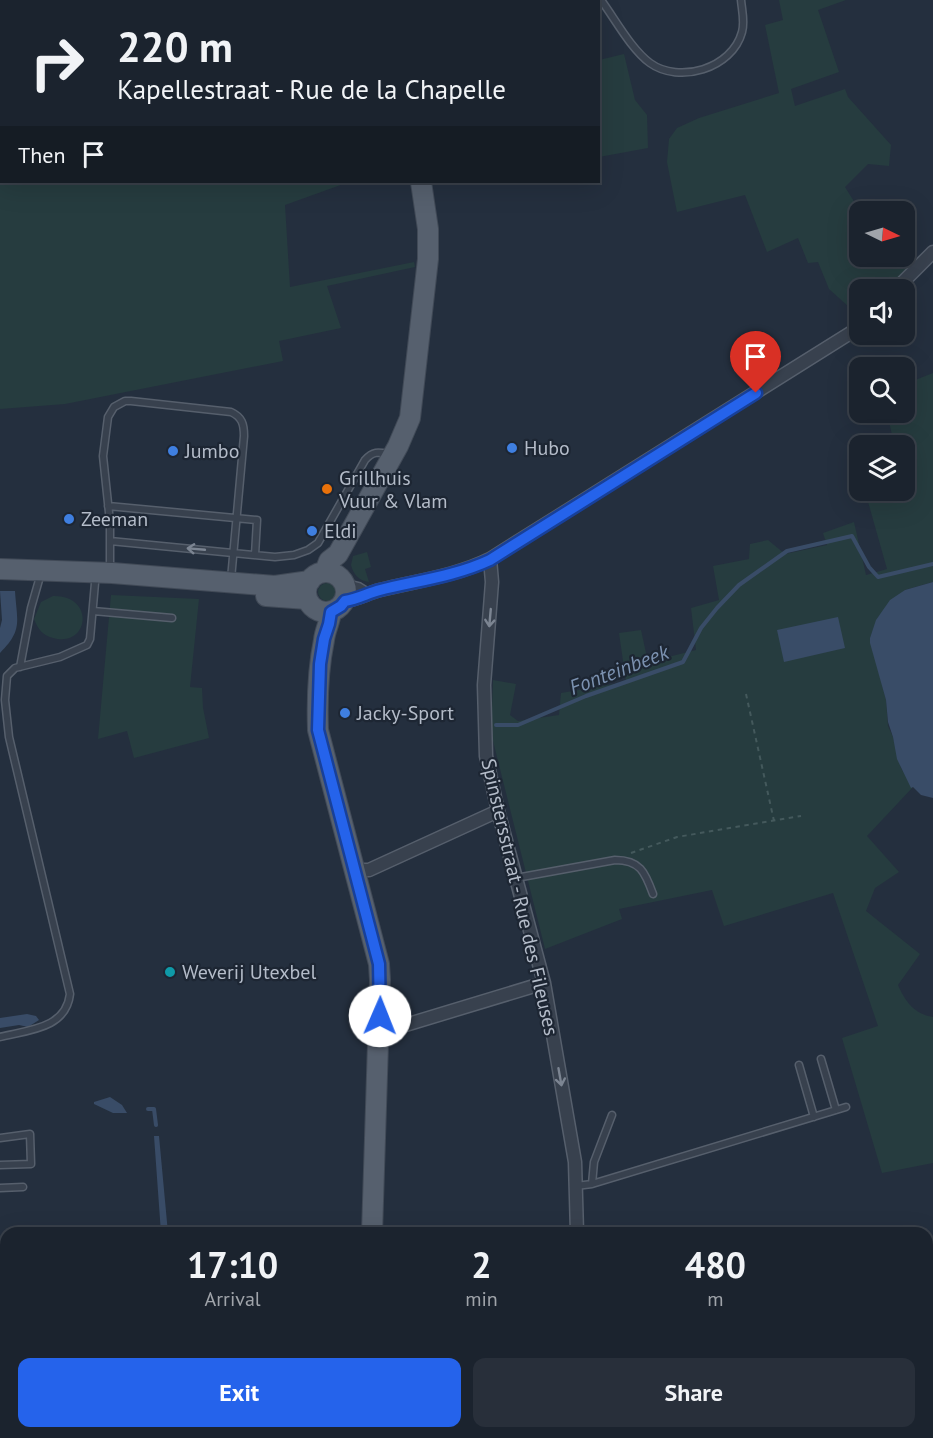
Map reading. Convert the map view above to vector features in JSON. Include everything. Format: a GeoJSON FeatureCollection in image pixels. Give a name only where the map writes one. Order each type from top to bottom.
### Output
{"type":"FeatureCollection","features":[{"type":"Feature","properties":{"kind":"main road"},"geometry":{"type":"LineString","coordinates":[[372,1227],[379,964],[356,870],[326,769],[318,730],[318,699],[324,639],[317,623],[327,592],[329,561],[338,554],[393,455],[410,418],[425,298],[429,244],[421,183]]}},
{"type":"Feature","properties":{"kind":"main road"},"geometry":{"type":"LineString","coordinates":[[0,569],[327,592]]}},
{"type":"Feature","properties":{"kind":"main road"},"geometry":{"type":"LineString","coordinates":[[0,579],[103,578],[230,583],[284,586],[327,592]]}},
{"type":"Feature","properties":{"kind":"street"},"geometry":{"type":"LineString","coordinates":[[906,279],[933,252]]}},
{"type":"Feature","properties":{"kind":"street"},"geometry":{"type":"LineString","coordinates":[[327,592],[357,599],[366,594],[459,571],[490,560],[849,334]]}},
{"type":"Feature","properties":{"kind":"street","name":"Spinstersstraat - Rue des Fileuses"},"geometry":{"type":"LineString","coordinates":[[490,560],[492,582],[484,685],[486,756],[515,878],[544,983],[575,1162],[577,1227]]}},
{"type":"Feature","properties":{"kind":"street"},"geometry":{"type":"LineString","coordinates":[[356,870],[369,870],[498,811]]}},
{"type":"Feature","properties":{"kind":"street"},"geometry":{"type":"LineString","coordinates":[[379,1033],[544,983]]}},
{"type":"Feature","properties":{"kind":"lane"},"geometry":{"type":"LineString","coordinates":[[601,0],[632,44],[649,62],[674,72],[692,71],[712,66],[733,50],[743,31],[744,18],[741,0]]}},
{"type":"Feature","properties":{"kind":"lane"},"geometry":{"type":"LineString","coordinates":[[0,1037],[56,1021],[66,1009],[70,994],[9,737],[5,700],[7,676],[15,668],[60,657],[87,645],[90,639],[93,611],[103,578],[110,541],[103,456],[108,417],[114,407],[125,401],[131,401],[231,412],[241,419],[244,436],[230,583]]}},
{"type":"Feature","properties":{"kind":"lane"},"geometry":{"type":"LineString","coordinates":[[110,541],[275,557],[294,555],[318,543],[365,460],[374,452],[393,455]]}},
{"type":"Feature","properties":{"kind":"lane"},"geometry":{"type":"LineString","coordinates":[[108,506],[256,520],[255,555]]}},
{"type":"Feature","properties":{"kind":"lane"},"geometry":{"type":"LineString","coordinates":[[20,667],[30,608],[39,580]]}},
{"type":"Feature","properties":{"kind":"lane"},"geometry":{"type":"LineString","coordinates":[[93,611],[172,618]]}},
{"type":"Feature","properties":{"kind":"lane"},"geometry":{"type":"LineString","coordinates":[[515,878],[615,860],[633,862],[640,867],[648,879],[653,894]]}},
{"type":"Feature","properties":{"kind":"lane"},"geometry":{"type":"LineString","coordinates":[[821,1059],[836,1110]]}},
{"type":"Feature","properties":{"kind":"lane"},"geometry":{"type":"LineString","coordinates":[[799,1065],[814,1117]]}},
{"type":"Feature","properties":{"kind":"lane"},"geometry":{"type":"LineString","coordinates":[[576,1186],[592,1184],[846,1107]]}},
{"type":"Feature","properties":{"kind":"lane"},"geometry":{"type":"LineString","coordinates":[[592,1184],[594,1162],[612,1115]]}},
{"type":"Feature","properties":{"kind":"lane"},"geometry":{"type":"LineString","coordinates":[[0,1138],[30,1134],[31,1164],[0,1166]]}},
{"type":"Feature","properties":{"kind":"lane"},"geometry":{"type":"LineString","coordinates":[[0,1188],[23,1187]]}},
{"type":"Feature","properties":{"kind":"path"},"geometry":{"type":"LineString","coordinates":[[746,693],[774,821]]}},
{"type":"Feature","properties":{"kind":"path"},"geometry":{"type":"LineString","coordinates":[[615,860],[677,837],[801,816]]}},
{"type":"Feature","properties":{"kind":"green space"},"geometry":{"type":"Polygon","coordinates":[[[779,0],[846,0],[818,10],[839,72],[791,89],[795,106],[845,89],[848,97],[891,145],[889,166],[868,164],[845,187],[854,201],[849,201],[849,267],[910,268],[899,279],[849,279],[849,307],[829,289],[818,262],[808,263],[798,238],[767,252],[745,195],[677,212],[667,162],[669,139],[677,128],[699,118],[779,93],[765,25],[783,20],[779,0]]]}},
{"type":"Feature","properties":{"kind":"green space"},"geometry":{"type":"Polygon","coordinates":[[[624,54],[635,100],[647,115],[648,148],[600,157],[600,60],[624,54]]]}},
{"type":"Feature","properties":{"kind":"green space"},"geometry":{"type":"Polygon","coordinates":[[[0,183],[346,183],[285,205],[290,287],[414,262],[415,267],[327,286],[341,328],[279,341],[283,361],[65,404],[0,409],[0,183]]]}},
{"type":"Feature","properties":{"kind":"green space"},"geometry":{"type":"Polygon","coordinates":[[[933,373],[933,582],[905,590],[878,617],[870,638],[886,700],[888,726],[901,768],[913,787],[867,836],[899,872],[875,888],[866,911],[920,954],[898,985],[915,1010],[933,1017],[933,1163],[882,1173],[842,1038],[878,1026],[833,893],[724,926],[712,890],[619,909],[622,919],[545,949],[491,733],[493,680],[516,684],[510,715],[518,721],[559,715],[561,693],[626,682],[619,633],[641,630],[648,662],[696,650],[691,608],[719,600],[713,566],[749,559],[750,544],[768,540],[785,554],[827,545],[823,533],[854,522],[866,575],[887,569],[868,501],[915,501],[915,435],[892,435],[889,423],[915,423],[915,380],[933,373]]]}},
{"type":"Feature","properties":{"kind":"green space"},"geometry":{"type":"Polygon","coordinates":[[[367,552],[371,567],[365,569],[369,582],[357,576],[351,565],[353,556],[367,552]]]}},
{"type":"Feature","properties":{"kind":"green space"},"geometry":{"type":"Polygon","coordinates":[[[327,583],[333,586],[336,592],[333,598],[327,601],[321,598],[318,592],[321,586],[327,583]]]}},
{"type":"Feature","properties":{"kind":"green space"},"geometry":{"type":"Polygon","coordinates":[[[111,595],[199,599],[190,687],[202,688],[209,738],[134,758],[127,731],[98,739],[111,595]]]}},
{"type":"Feature","properties":{"kind":"green space"},"geometry":{"type":"Polygon","coordinates":[[[53,596],[67,598],[81,611],[83,620],[74,636],[65,639],[49,637],[37,626],[34,619],[41,602],[53,596]]]}},
{"type":"Feature","properties":{"kind":"water"},"geometry":{"type":"Polygon","coordinates":[[[933,582],[933,798],[921,795],[913,787],[911,788],[897,759],[888,722],[886,700],[870,638],[876,620],[890,600],[905,590],[933,582]]]}},
{"type":"Feature","properties":{"kind":"water"},"geometry":{"type":"Polygon","coordinates":[[[0,591],[15,591],[17,625],[12,638],[0,653],[2,620],[0,591]]]}},
{"type":"Feature","properties":{"kind":"water"},"geometry":{"type":"Polygon","coordinates":[[[838,617],[845,648],[784,662],[777,630],[838,617]]]}},
{"type":"Feature","properties":{"kind":"water"},"geometry":{"type":"Polygon","coordinates":[[[27,1014],[36,1016],[39,1020],[28,1027],[19,1025],[0,1028],[0,1018],[27,1014]]]}},
{"type":"Feature","properties":{"kind":"water"},"geometry":{"type":"Polygon","coordinates":[[[110,1097],[122,1105],[127,1113],[113,1113],[94,1104],[94,1102],[110,1097]]]}},
{"type":"Feature","properties":{"kind":"water"},"geometry":{"type":"Polygon","coordinates":[[[154,1136],[159,1136],[167,1227],[161,1227],[154,1136]]]}},
{"type":"Feature","properties":{"kind":"waterway","name":"Fonteinbeek"},"geometry":{"type":"LineString","coordinates":[[496,725],[518,725],[586,696],[683,662],[701,628],[717,608],[739,585],[787,551],[852,536],[869,567],[878,577],[933,564]]}},
{"type":"Feature","properties":{"kind":"waterway"},"geometry":{"type":"LineString","coordinates":[[148,1109],[154,1109],[156,1125]]}},
{"type":"Feature","properties":{"kind":"place","name":"Hubo"},"geometry":{"type":"Point","coordinates":[512,448]}},
{"type":"Feature","properties":{"kind":"place","name":"Jumbo"},"geometry":{"type":"Point","coordinates":[173,451]}},
{"type":"Feature","properties":{"kind":"place","name":"Grillhuis Vuur & Vlam"},"geometry":{"type":"Point","coordinates":[327,489]}},
{"type":"Feature","properties":{"kind":"place","name":"Zeeman"},"geometry":{"type":"Point","coordinates":[69,519]}},
{"type":"Feature","properties":{"kind":"place","name":"Eldi"},"geometry":{"type":"Point","coordinates":[312,531]}},
{"type":"Feature","properties":{"kind":"place","name":"Jacky-Sport"},"geometry":{"type":"Point","coordinates":[345,713]}},
{"type":"Feature","properties":{"kind":"place","name":"Weverij Utexbel"},"geometry":{"type":"Point","coordinates":[170,972]}},
{"type":"Feature","properties":{"kind":"route"},"geometry":{"type":"LineString","coordinates":[[380,1016],[379,964],[318,730],[320,664],[331,612],[345,601],[357,599],[378,590],[459,571],[490,560],[756,393]]}}]}
